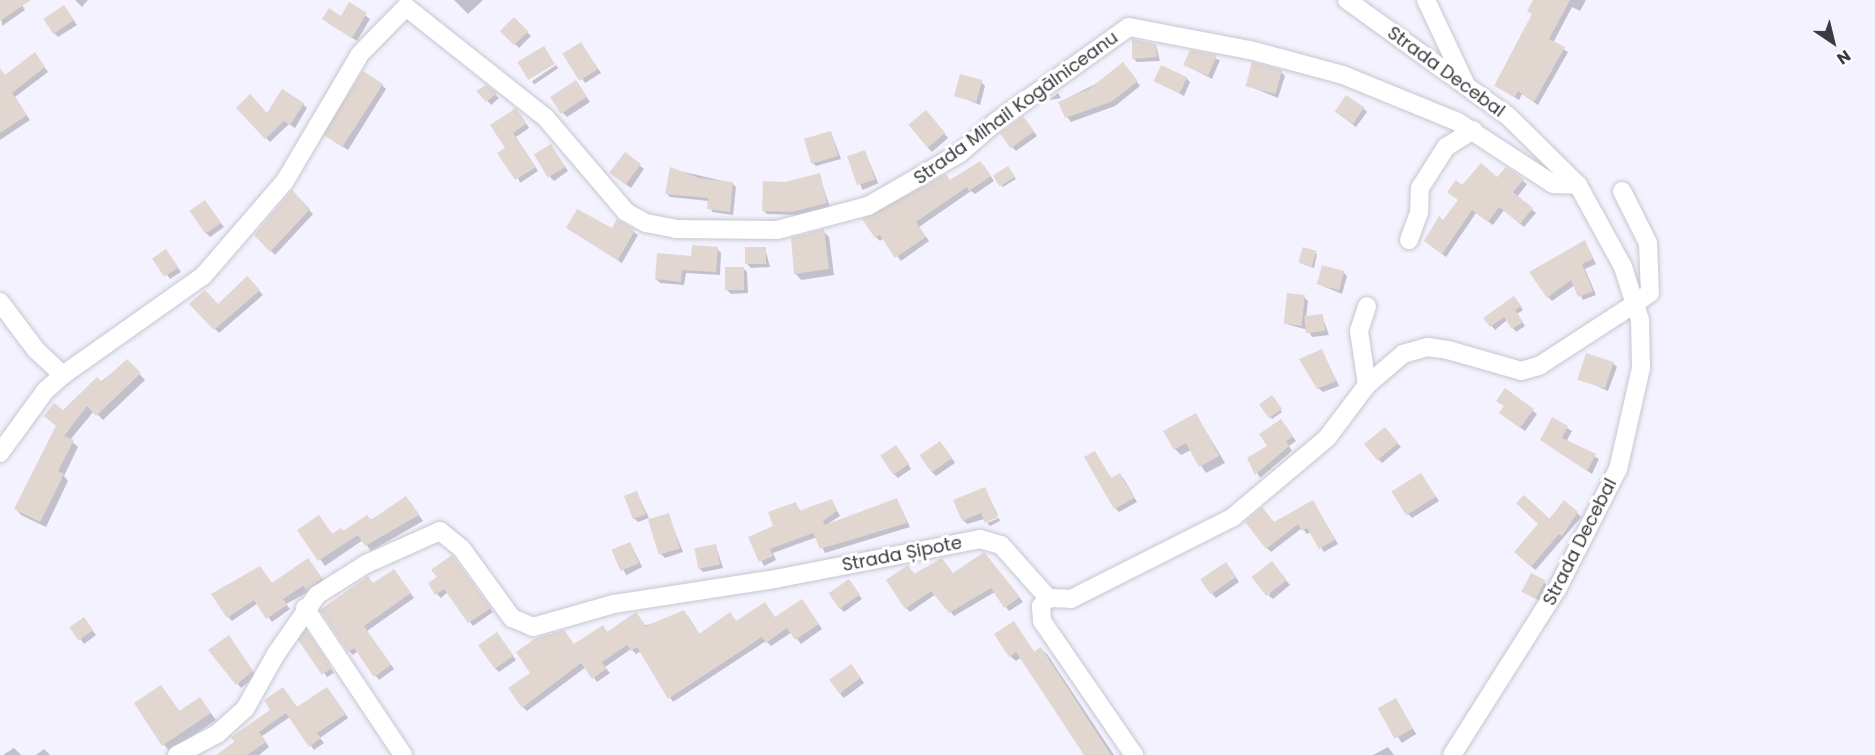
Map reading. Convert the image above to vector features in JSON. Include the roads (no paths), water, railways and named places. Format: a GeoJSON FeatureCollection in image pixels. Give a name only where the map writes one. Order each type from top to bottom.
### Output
{"type":"FeatureCollection","features":[{"type":"Feature","properties":{"kind":"street","name":"Strada Decebal"},"geometry":{"type":"LineString","coordinates":[[1347,0],[1509,117],[1578,184],[1618,259],[1636,303],[1642,357],[1618,469],[1557,590],[1452,755]]}},
{"type":"Feature","properties":{"kind":"street"},"geometry":{"type":"LineString","coordinates":[[1426,0],[1467,88]]}},
{"type":"Feature","properties":{"kind":"street","name":"Strada Mihail Kogălniceanu"},"geometry":{"type":"LineString","coordinates":[[0,453],[45,392],[63,375],[203,276],[285,181],[360,54],[409,3],[545,117],[626,212],[646,223],[676,229],[777,230],[868,206],[960,153],[997,122],[1129,27],[1250,50],[1343,75],[1473,130],[1553,184],[1578,184]]}},
{"type":"Feature","properties":{"kind":"street"},"geometry":{"type":"LineString","coordinates":[[1409,240],[1424,182],[1446,147],[1473,130]]}},
{"type":"Feature","properties":{"kind":"street"},"geometry":{"type":"LineString","coordinates":[[1134,755],[1042,621],[1041,606],[1048,598],[1071,599],[1101,586],[1233,517],[1327,438],[1367,385],[1402,354],[1427,347],[1448,350],[1521,371],[1539,366],[1650,293],[1647,243],[1622,190]]}},
{"type":"Feature","properties":{"kind":"street"},"geometry":{"type":"LineString","coordinates":[[0,302],[36,350],[63,375]]}},
{"type":"Feature","properties":{"kind":"street"},"geometry":{"type":"LineString","coordinates":[[1367,306],[1359,331],[1367,385]]}},
{"type":"Feature","properties":{"kind":"street","name":"Strada Șipote"},"geometry":{"type":"LineString","coordinates":[[177,755],[217,734],[245,709],[305,609],[317,595],[366,564],[440,531],[462,549],[512,618],[533,627],[614,604],[775,579],[980,539],[1001,544],[1048,598]]}},
{"type":"Feature","properties":{"kind":"street"},"geometry":{"type":"LineString","coordinates":[[305,609],[404,755]]}}]}
